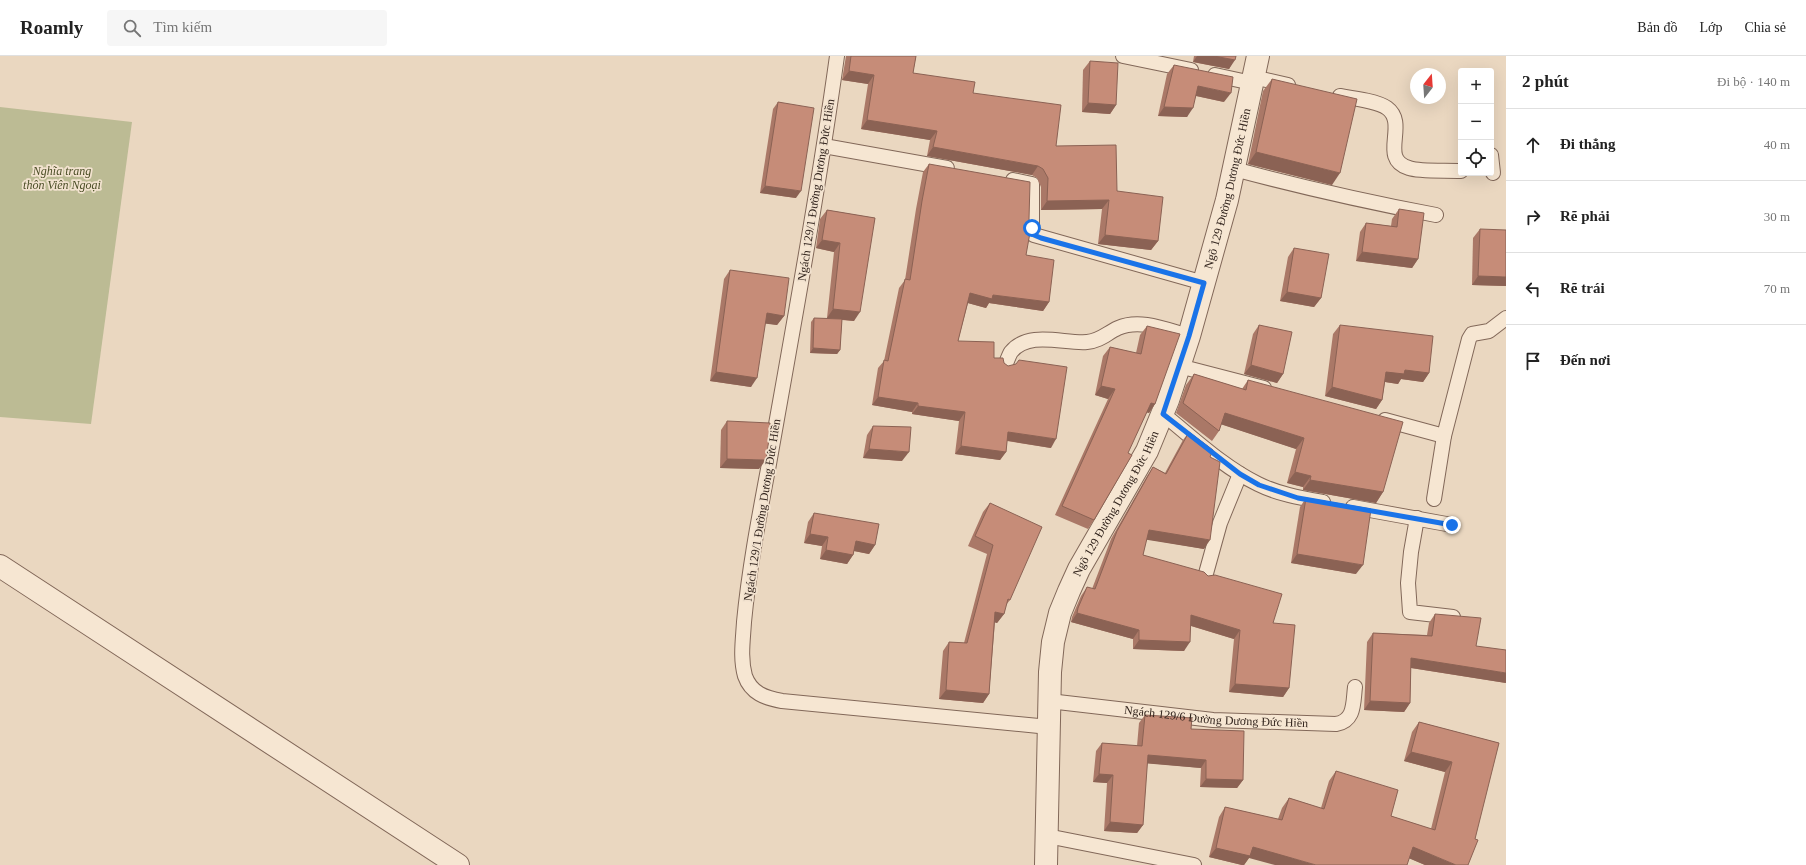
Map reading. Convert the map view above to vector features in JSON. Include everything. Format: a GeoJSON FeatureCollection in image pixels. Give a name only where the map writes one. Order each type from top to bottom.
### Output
{"type":"FeatureCollection","features":[{"type":"Feature","properties":{"kind":"street","name":"Ngõ 129 Đường Dương Đức Hiền"},"geometry":{"type":"LineString","coordinates":[[1046,865],[1050,672],[1053,642],[1060,613],[1080,569],[1147,451],[1163,414],[1189,336],[1227,200],[1258,56]]}},
{"type":"Feature","properties":{"kind":"street"},"geometry":{"type":"LineString","coordinates":[[0,566],[458,865]]}},
{"type":"Feature","properties":{"kind":"lane","name":"Ngách 129/1 Đường Dương Đức Hiền"},"geometry":{"type":"LineString","coordinates":[[836,56],[824,146],[748,581],[742,654],[745,676],[750,686],[757,692],[767,698],[782,701],[1049,727]]}},
{"type":"Feature","properties":{"kind":"lane"},"geometry":{"type":"LineString","coordinates":[[1124,56],[1299,87]]}},
{"type":"Feature","properties":{"kind":"lane"},"geometry":{"type":"LineString","coordinates":[[1329,94],[1375,103],[1386,107],[1394,114],[1396,124],[1393,148],[1394,156],[1401,164],[1409,169],[1458,171]]}},
{"type":"Feature","properties":{"kind":"lane"},"geometry":{"type":"LineString","coordinates":[[824,146],[961,170]]}},
{"type":"Feature","properties":{"kind":"lane"},"geometry":{"type":"LineString","coordinates":[[1234,169],[1308,189],[1436,215]]}},
{"type":"Feature","properties":{"kind":"lane"},"geometry":{"type":"LineString","coordinates":[[999,177],[1032,184],[1032,228],[1034,235],[1204,283]]}},
{"type":"Feature","properties":{"kind":"lane"},"geometry":{"type":"LineString","coordinates":[[1434,499],[1444,436],[1469,339],[1472,334],[1489,331],[1506,318]]}},
{"type":"Feature","properties":{"kind":"lane"},"geometry":{"type":"LineString","coordinates":[[1005,366],[1011,352],[1021,344],[1035,340],[1086,342],[1098,340],[1117,328],[1142,324],[1189,336]]}},
{"type":"Feature","properties":{"kind":"lane"},"geometry":{"type":"LineString","coordinates":[[1179,366],[1278,392]]}},
{"type":"Feature","properties":{"kind":"lane"},"geometry":{"type":"LineString","coordinates":[[1163,414],[1240,474],[1259,485],[1298,498],[1452,525]]}},
{"type":"Feature","properties":{"kind":"lane"},"geometry":{"type":"LineString","coordinates":[[1369,416],[1444,436]]}},
{"type":"Feature","properties":{"kind":"lane"},"geometry":{"type":"LineString","coordinates":[[1205,577],[1220,523],[1240,474]]}},
{"type":"Feature","properties":{"kind":"lane"},"geometry":{"type":"LineString","coordinates":[[1417,518],[1411,552],[1408,583],[1410,612],[1467,619]]}},
{"type":"Feature","properties":{"kind":"lane","name":"Ngách 129/6 Đường Dương Đức Hiền"},"geometry":{"type":"LineString","coordinates":[[1049,701],[1213,720],[1336,724],[1343,723],[1349,718],[1352,712],[1355,687]]}},
{"type":"Feature","properties":{"kind":"lane"},"geometry":{"type":"LineString","coordinates":[[1047,836],[1194,865]]}},
{"type":"Feature","properties":{"kind":"green space","name":"Nghĩa trang thôn Viên Ngoại"},"geometry":{"type":"Polygon","coordinates":[[[0,107],[132,122],[91,424],[0,417],[0,107]]]}},
{"type":"Feature","properties":{"kind":"building"},"geometry":{"type":"Polygon","coordinates":[[[851,56],[916,56],[913,73],[975,82],[973,93],[1061,105],[1056,146],[1116,145],[1117,191],[1163,197],[1158,241],[1105,235],[1109,200],[1047,201],[1048,178],[1043,169],[1038,166],[933,147],[937,131],[867,120],[874,75],[849,71],[851,56]]]}},
{"type":"Feature","properties":{"kind":"building"},"geometry":{"type":"Polygon","coordinates":[[[1214,56],[1236,56],[1235,60],[1214,56]]]}},
{"type":"Feature","properties":{"kind":"building"},"geometry":{"type":"Polygon","coordinates":[[[1090,61],[1118,63],[1116,105],[1088,103],[1090,61]]]}},
{"type":"Feature","properties":{"kind":"building"},"geometry":{"type":"Polygon","coordinates":[[[1174,65],[1233,77],[1231,93],[1198,86],[1193,108],[1164,107],[1174,65]]]}},
{"type":"Feature","properties":{"kind":"building"},"geometry":{"type":"Polygon","coordinates":[[[1272,79],[1357,99],[1340,173],[1256,152],[1272,79]]]}},
{"type":"Feature","properties":{"kind":"building"},"geometry":{"type":"Polygon","coordinates":[[[778,102],[814,108],[801,191],[765,186],[778,102]]]}},
{"type":"Feature","properties":{"kind":"building"},"geometry":{"type":"Polygon","coordinates":[[[929,164],[1030,182],[1029,219],[1031,227],[1026,255],[1054,260],[1049,302],[993,295],[992,299],[970,293],[958,341],[994,342],[994,358],[1003,358],[1004,363],[1008,366],[1016,364],[1019,360],[1067,367],[1056,439],[1008,432],[1006,452],[961,446],[965,412],[918,406],[918,403],[878,397],[884,360],[888,361],[905,279],[910,280],[929,164]]]}},
{"type":"Feature","properties":{"kind":"building"},"geometry":{"type":"Polygon","coordinates":[[[1399,209],[1424,213],[1418,259],[1362,252],[1366,223],[1397,227],[1399,209]]]}},
{"type":"Feature","properties":{"kind":"building"},"geometry":{"type":"Polygon","coordinates":[[[827,210],[875,218],[860,312],[833,309],[840,243],[822,240],[827,210]]]}},
{"type":"Feature","properties":{"kind":"building"},"geometry":{"type":"Polygon","coordinates":[[[1480,229],[1506,230],[1506,277],[1478,276],[1480,229]]]}},
{"type":"Feature","properties":{"kind":"building"},"geometry":{"type":"Polygon","coordinates":[[[1294,248],[1329,254],[1321,298],[1287,292],[1294,248]]]}},
{"type":"Feature","properties":{"kind":"building"},"geometry":{"type":"Polygon","coordinates":[[[730,270],[789,278],[784,316],[767,313],[757,378],[716,372],[730,270]]]}},
{"type":"Feature","properties":{"kind":"building"},"geometry":{"type":"Polygon","coordinates":[[[814,318],[842,319],[840,350],[813,348],[814,318]]]}},
{"type":"Feature","properties":{"kind":"building"},"geometry":{"type":"Polygon","coordinates":[[[1259,325],[1292,332],[1283,374],[1251,365],[1259,325]]]}},
{"type":"Feature","properties":{"kind":"building"},"geometry":{"type":"Polygon","coordinates":[[[1340,325],[1433,336],[1429,373],[1405,370],[1404,374],[1386,372],[1382,400],[1332,387],[1340,325]]]}},
{"type":"Feature","properties":{"kind":"building"},"geometry":{"type":"Polygon","coordinates":[[[1147,326],[1180,334],[1155,404],[1151,403],[1128,453],[1132,455],[1094,520],[1062,506],[1115,389],[1101,386],[1110,347],[1141,354],[1147,326]]]}},
{"type":"Feature","properties":{"kind":"building"},"geometry":{"type":"Polygon","coordinates":[[[1194,374],[1246,390],[1248,380],[1403,422],[1383,492],[1310,480],[1311,476],[1295,472],[1304,438],[1225,413],[1219,431],[1183,403],[1194,374]]]}},
{"type":"Feature","properties":{"kind":"building"},"geometry":{"type":"Polygon","coordinates":[[[727,421],[770,423],[766,460],[727,459],[727,421]]]}},
{"type":"Feature","properties":{"kind":"building"},"geometry":{"type":"Polygon","coordinates":[[[873,426],[911,427],[909,452],[869,449],[873,426]]]}},
{"type":"Feature","properties":{"kind":"building"},"geometry":{"type":"Polygon","coordinates":[[[1189,432],[1213,450],[1210,457],[1220,462],[1210,540],[1149,530],[1143,555],[1204,572],[1208,576],[1215,575],[1282,594],[1273,623],[1295,625],[1289,688],[1235,684],[1240,630],[1191,615],[1190,642],[1139,640],[1139,630],[1077,613],[1087,587],[1095,589],[1117,531],[1153,467],[1166,474],[1189,432]]]}},
{"type":"Feature","properties":{"kind":"building"},"geometry":{"type":"Polygon","coordinates":[[[1306,498],[1371,509],[1363,565],[1297,554],[1306,498]]]}},
{"type":"Feature","properties":{"kind":"building"},"geometry":{"type":"Polygon","coordinates":[[[990,503],[1042,527],[1010,600],[1008,599],[1004,614],[995,612],[989,694],[946,690],[949,642],[967,643],[993,545],[975,536],[990,503]]]}},
{"type":"Feature","properties":{"kind":"building"},"geometry":{"type":"Polygon","coordinates":[[[814,513],[879,524],[875,545],[856,541],[853,555],[826,550],[828,537],[810,534],[814,513]]]}},
{"type":"Feature","properties":{"kind":"building"},"geometry":{"type":"Polygon","coordinates":[[[1435,614],[1481,618],[1476,646],[1506,650],[1506,673],[1411,658],[1410,703],[1370,701],[1373,633],[1432,636],[1435,614]]]}},
{"type":"Feature","properties":{"kind":"building"},"geometry":{"type":"Polygon","coordinates":[[[1145,715],[1192,718],[1191,729],[1244,731],[1243,780],[1206,779],[1206,760],[1148,755],[1143,825],[1110,822],[1113,775],[1099,774],[1102,743],[1142,746],[1145,715]]]}},
{"type":"Feature","properties":{"kind":"building"},"geometry":{"type":"Polygon","coordinates":[[[1419,722],[1499,743],[1475,839],[1478,840],[1468,865],[1456,865],[1413,847],[1407,865],[1316,865],[1253,847],[1250,856],[1216,848],[1225,807],[1282,820],[1289,798],[1324,809],[1336,771],[1398,790],[1391,816],[1435,830],[1452,762],[1411,752],[1419,722]]]}},
{"type":"Feature","properties":{"kind":"route"},"geometry":{"type":"LineString","coordinates":[[1032,228],[1034,235],[1041,238],[1204,283],[1189,336],[1163,414],[1240,474],[1259,485],[1298,498],[1452,525]]}}]}
